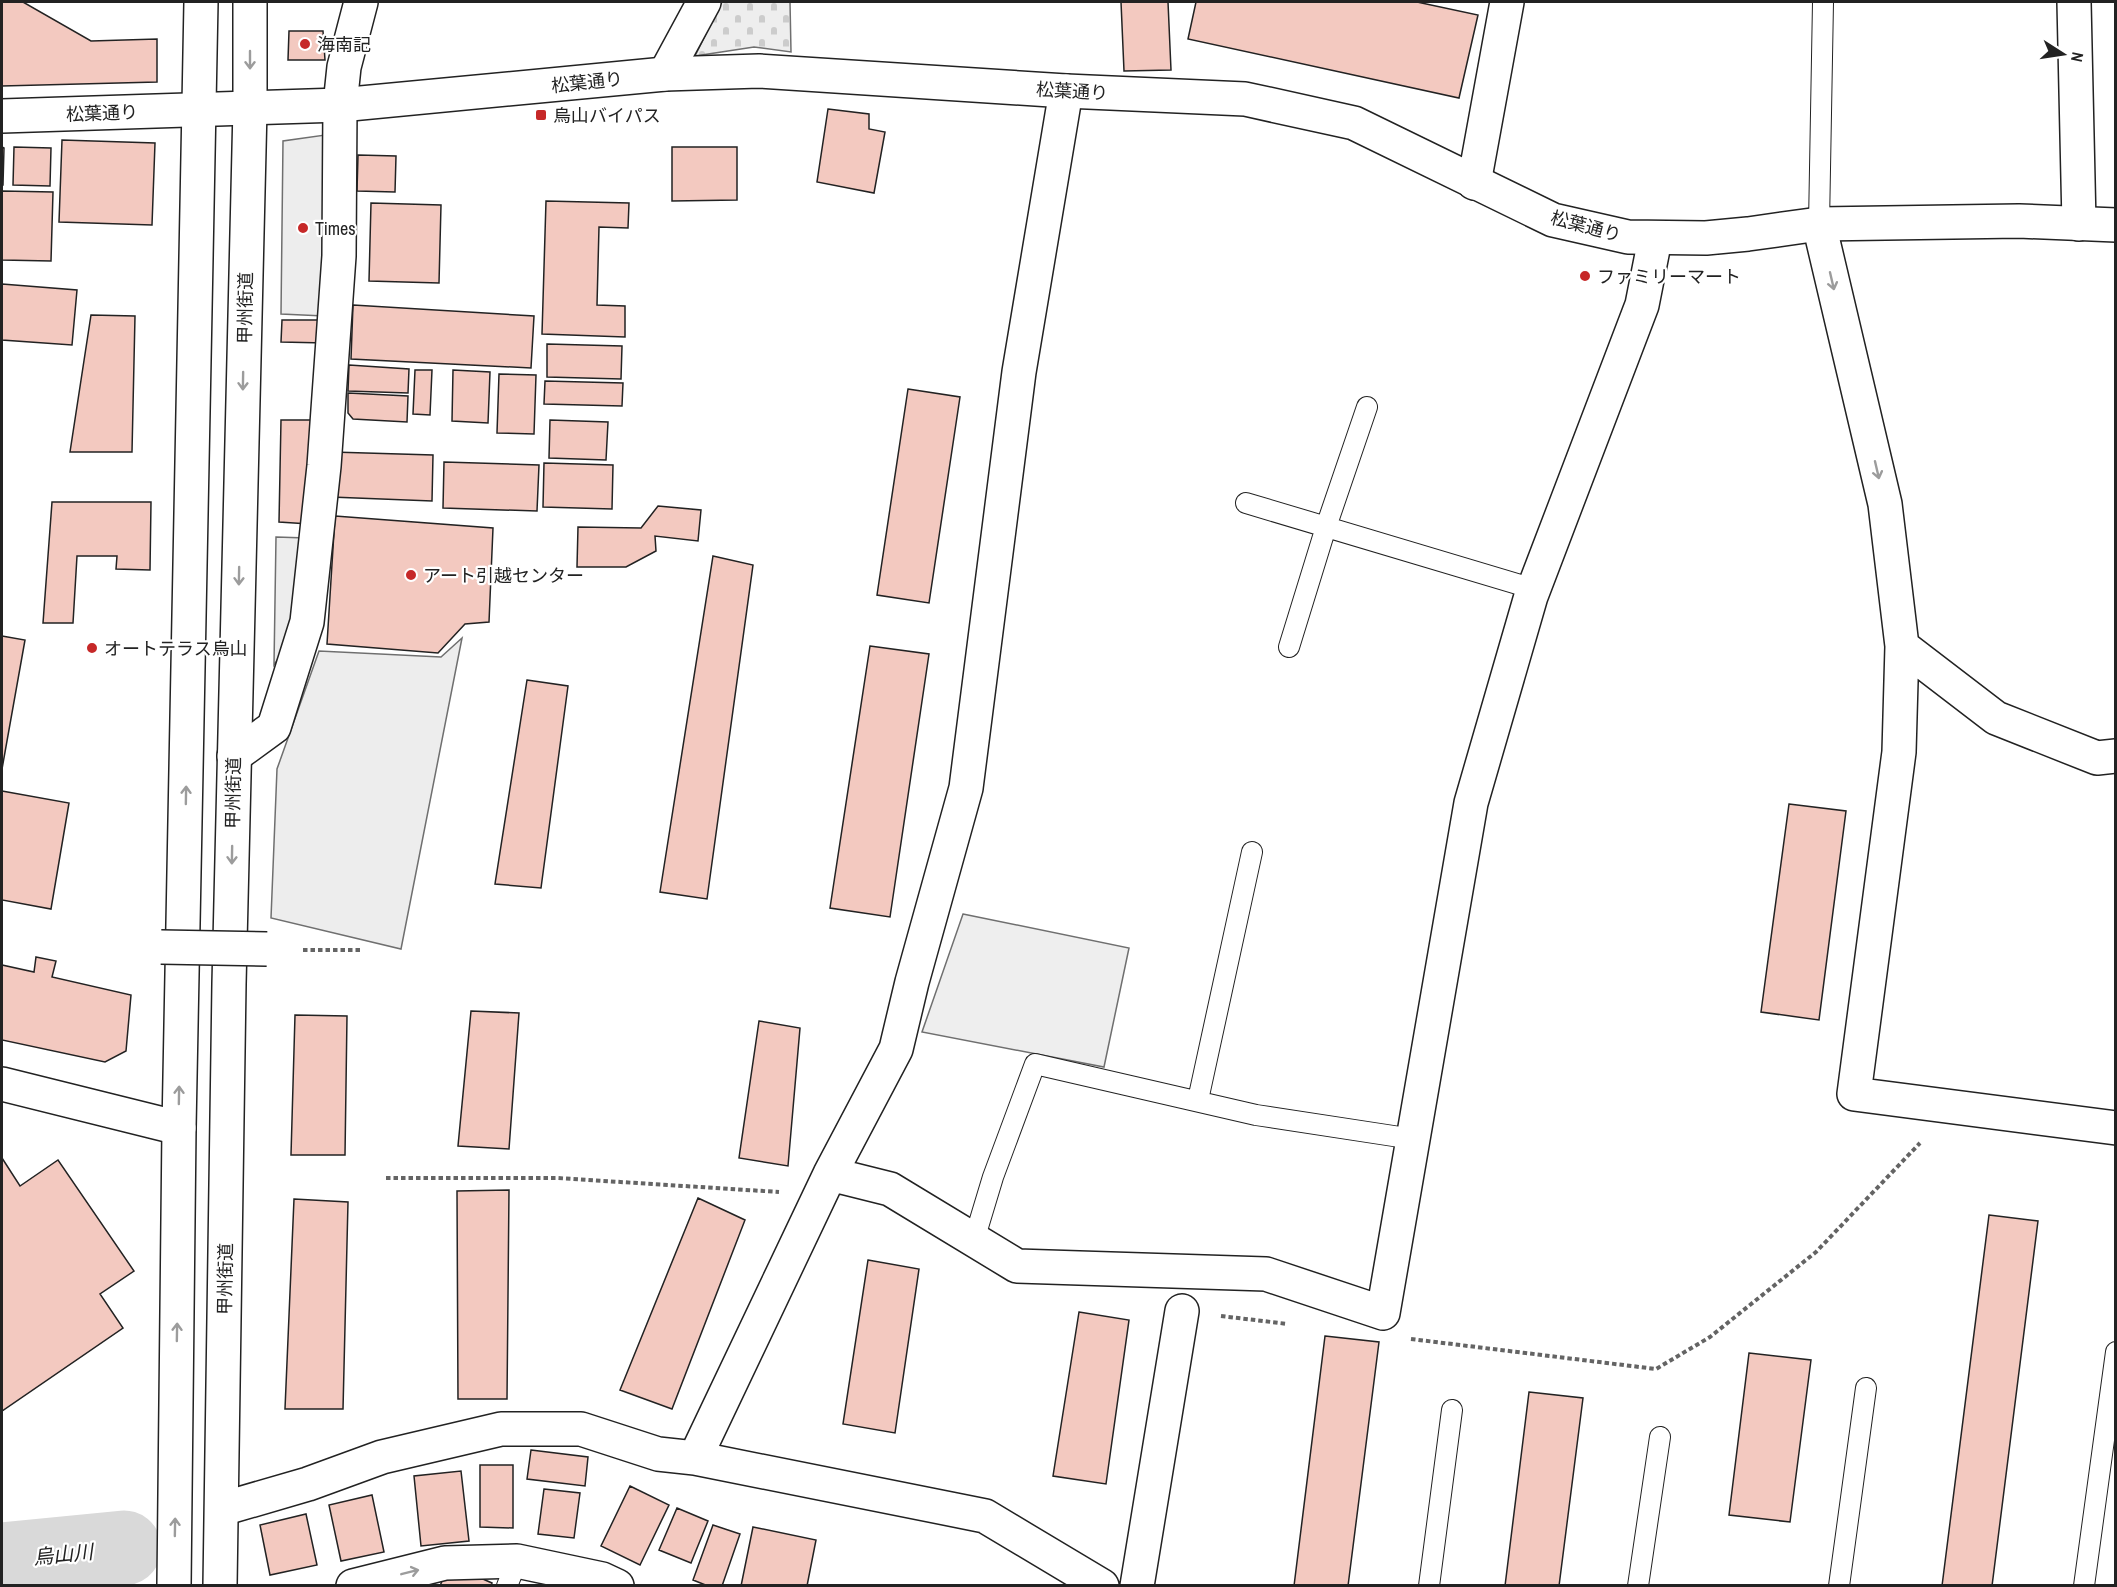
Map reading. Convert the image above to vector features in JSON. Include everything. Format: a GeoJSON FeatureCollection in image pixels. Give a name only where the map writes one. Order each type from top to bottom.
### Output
{"type":"FeatureCollection","features":[{"type":"Feature","properties":{"kind":"main road"},"geometry":{"type":"LineString","coordinates":[[174,1586],[179,1128],[201,109],[201,2]]}},
{"type":"Feature","properties":{"kind":"main road","name":"甲州街道"},"geometry":{"type":"LineString","coordinates":[[220,1586],[228,984],[250,108],[250,2]]}},
{"type":"Feature","properties":{"kind":"main road"},"geometry":{"type":"LineString","coordinates":[[234,756],[274,727],[307,622],[324,466],[337,279],[340,105],[344,67],[361,2]]}},
{"type":"Feature","properties":{"kind":"main road"},"geometry":{"type":"LineString","coordinates":[[665,74],[705,2]]}},
{"type":"Feature","properties":{"kind":"main road"},"geometry":{"type":"LineString","coordinates":[[1474,183],[1507,2]]}},
{"type":"Feature","properties":{"kind":"main road"},"geometry":{"type":"LineString","coordinates":[[2074,2],[2079,224]]}},
{"type":"Feature","properties":{"kind":"main road","name":"松葉通り"},"geometry":{"type":"LineString","coordinates":[[2,116],[340,105],[665,74],[759,72],[1066,91],[1245,99],[1354,123],[1553,220],[1628,237],[1654,239],[1737,235],[1819,224],[2019,221],[2115,225]]}},
{"type":"Feature","properties":{"kind":"main road"},"geometry":{"type":"LineString","coordinates":[[695,1458],[830,1174],[896,1048],[966,788],[1019,372],[1066,91]]}},
{"type":"Feature","properties":{"kind":"main road"},"geometry":{"type":"LineString","coordinates":[[1819,224],[1885,504],[1902,646],[1899,752],[1854,1094],[2115,1128]]}},
{"type":"Feature","properties":{"kind":"main road"},"geometry":{"type":"LineString","coordinates":[[830,1174],[890,1189],[1017,1266],[1266,1274],[1383,1313],[1471,803],[1534,590],[1642,305],[1654,239]]}},
{"type":"Feature","properties":{"kind":"main road"},"geometry":{"type":"LineString","coordinates":[[1902,646],[1996,718],[2097,758],[2115,756]]}},
{"type":"Feature","properties":{"kind":"main road"},"geometry":{"type":"LineString","coordinates":[[160,947],[267,949]]}},
{"type":"Feature","properties":{"kind":"main road"},"geometry":{"type":"LineString","coordinates":[[2,1084],[179,1128]]}},
{"type":"Feature","properties":{"kind":"main road"},"geometry":{"type":"LineString","coordinates":[[1137,1586],[1182,1311]]}},
{"type":"Feature","properties":{"kind":"main road"},"geometry":{"type":"LineString","coordinates":[[222,1509],[308,1484],[382,1457],[501,1429],[581,1429],[658,1454],[695,1458],[985,1516],[1102,1586]]}},
{"type":"Feature","properties":{"kind":"main road"},"geometry":{"type":"LineString","coordinates":[[353,1586],[446,1563],[512,1573],[602,1579],[617,1586]]}},
{"type":"Feature","properties":{"kind":"lane"},"geometry":{"type":"LineString","coordinates":[[1819,224],[1823,2]]}},
{"type":"Feature","properties":{"kind":"lane"},"geometry":{"type":"LineString","coordinates":[[1289,647],[1326,527],[1367,407]]}},
{"type":"Feature","properties":{"kind":"lane"},"geometry":{"type":"LineString","coordinates":[[1246,503],[1534,590]]}},
{"type":"Feature","properties":{"kind":"lane"},"geometry":{"type":"LineString","coordinates":[[1198,1100],[1252,852]]}},
{"type":"Feature","properties":{"kind":"lane"},"geometry":{"type":"LineString","coordinates":[[974,1240],[993,1177],[1035,1064],[1256,1115],[1413,1139]]}},
{"type":"Feature","properties":{"kind":"lane"},"geometry":{"type":"LineString","coordinates":[[2084,1586],[2115,1352]]}},
{"type":"Feature","properties":{"kind":"lane"},"geometry":{"type":"LineString","coordinates":[[1839,1586],[1866,1388]]}},
{"type":"Feature","properties":{"kind":"lane"},"geometry":{"type":"LineString","coordinates":[[1429,1586],[1452,1410]]}},
{"type":"Feature","properties":{"kind":"lane"},"geometry":{"type":"LineString","coordinates":[[1638,1586],[1660,1437]]}},
{"type":"Feature","properties":{"kind":"path"},"geometry":{"type":"LineString","coordinates":[[267,949],[362,950]]}},
{"type":"Feature","properties":{"kind":"green space"},"geometry":{"type":"Polygon","coordinates":[[[722,2],[790,2],[791,52],[754,47],[695,56],[722,2]]]}},
{"type":"Feature","properties":{"kind":"green space"},"geometry":{"type":"Polygon","coordinates":[[[963,914],[1129,948],[1104,1067],[922,1032],[963,914]]]}},
{"type":"Feature","properties":{"kind":"shaded area","name":"Times"},"geometry":{"type":"Polygon","coordinates":[[[325,135],[324,316],[281,314],[283,141],[325,135]]]}},
{"type":"Feature","properties":{"kind":"shaded area"},"geometry":{"type":"Polygon","coordinates":[[[276,537],[306,538],[300,599],[284,650],[274,665],[276,537]]]}},
{"type":"Feature","properties":{"kind":"shaded area"},"geometry":{"type":"Polygon","coordinates":[[[462,638],[401,949],[271,918],[277,769],[319,651],[441,657],[462,638]]]}},
{"type":"Feature","properties":{"kind":"building"},"geometry":{"type":"Polygon","coordinates":[[[2,2],[23,2],[91,41],[157,39],[157,82],[2,86],[2,2]]]}},
{"type":"Feature","properties":{"kind":"building"},"geometry":{"type":"Polygon","coordinates":[[[1121,2],[1168,2],[1171,70],[1124,71],[1121,2]]]}},
{"type":"Feature","properties":{"kind":"building"},"geometry":{"type":"Polygon","coordinates":[[[1196,2],[1417,2],[1478,15],[1459,98],[1188,39],[1196,2]]]}},
{"type":"Feature","properties":{"kind":"building"},"geometry":{"type":"Polygon","coordinates":[[[289,31],[323,31],[325,60],[288,60],[289,31]]]}},
{"type":"Feature","properties":{"kind":"building"},"geometry":{"type":"Polygon","coordinates":[[[828,109],[869,114],[869,129],[885,132],[874,193],[817,182],[828,109]]]}},
{"type":"Feature","properties":{"kind":"building"},"geometry":{"type":"Polygon","coordinates":[[[62,140],[155,143],[152,225],[59,222],[62,140]]]}},
{"type":"Feature","properties":{"kind":"building"},"geometry":{"type":"Polygon","coordinates":[[[2,147],[4,148],[3,185],[2,185],[2,147]]]}},
{"type":"Feature","properties":{"kind":"building"},"geometry":{"type":"Polygon","coordinates":[[[14,147],[51,148],[50,186],[13,185],[14,147]]]}},
{"type":"Feature","properties":{"kind":"building"},"geometry":{"type":"Polygon","coordinates":[[[672,147],[737,147],[737,200],[672,201],[672,147]]]}},
{"type":"Feature","properties":{"kind":"building"},"geometry":{"type":"Polygon","coordinates":[[[358,155],[396,156],[395,192],[357,191],[358,155]]]}},
{"type":"Feature","properties":{"kind":"building"},"geometry":{"type":"Polygon","coordinates":[[[2,191],[53,192],[51,261],[2,260],[2,191]]]}},
{"type":"Feature","properties":{"kind":"building"},"geometry":{"type":"Polygon","coordinates":[[[546,201],[629,203],[628,228],[599,227],[597,305],[625,306],[625,337],[542,334],[546,201]]]}},
{"type":"Feature","properties":{"kind":"building"},"geometry":{"type":"Polygon","coordinates":[[[371,203],[441,205],[439,283],[369,281],[371,203]]]}},
{"type":"Feature","properties":{"kind":"building"},"geometry":{"type":"Polygon","coordinates":[[[2,284],[77,290],[72,345],[2,340],[2,284]]]}},
{"type":"Feature","properties":{"kind":"building"},"geometry":{"type":"Polygon","coordinates":[[[353,305],[534,316],[531,368],[351,359],[353,305]]]}},
{"type":"Feature","properties":{"kind":"building"},"geometry":{"type":"Polygon","coordinates":[[[91,315],[135,316],[132,452],[70,452],[91,315]]]}},
{"type":"Feature","properties":{"kind":"building"},"geometry":{"type":"Polygon","coordinates":[[[282,320],[325,320],[325,343],[281,342],[282,320]]]}},
{"type":"Feature","properties":{"kind":"building"},"geometry":{"type":"Polygon","coordinates":[[[547,344],[622,346],[621,379],[547,377],[547,344]]]}},
{"type":"Feature","properties":{"kind":"building"},"geometry":{"type":"Polygon","coordinates":[[[349,365],[409,369],[408,393],[348,391],[349,365]]]}},
{"type":"Feature","properties":{"kind":"building"},"geometry":{"type":"Polygon","coordinates":[[[415,370],[432,370],[430,415],[413,414],[415,370]]]}},
{"type":"Feature","properties":{"kind":"building"},"geometry":{"type":"Polygon","coordinates":[[[453,370],[490,372],[488,423],[452,421],[453,370]]]}},
{"type":"Feature","properties":{"kind":"building"},"geometry":{"type":"Polygon","coordinates":[[[499,374],[536,375],[534,434],[497,433],[499,374]]]}},
{"type":"Feature","properties":{"kind":"building"},"geometry":{"type":"Polygon","coordinates":[[[545,381],[623,383],[622,406],[544,404],[545,381]]]}},
{"type":"Feature","properties":{"kind":"building"},"geometry":{"type":"Polygon","coordinates":[[[908,389],[960,397],[929,603],[877,595],[908,389]]]}},
{"type":"Feature","properties":{"kind":"building"},"geometry":{"type":"Polygon","coordinates":[[[348,393],[408,396],[407,422],[353,419],[348,413],[348,393]]]}},
{"type":"Feature","properties":{"kind":"building"},"geometry":{"type":"Polygon","coordinates":[[[281,420],[315,420],[309,524],[279,522],[281,420]]]}},
{"type":"Feature","properties":{"kind":"building"},"geometry":{"type":"Polygon","coordinates":[[[550,420],[608,422],[606,460],[549,458],[550,420]]]}},
{"type":"Feature","properties":{"kind":"building"},"geometry":{"type":"Polygon","coordinates":[[[332,452],[433,455],[432,501],[331,497],[332,452]]]}},
{"type":"Feature","properties":{"kind":"building"},"geometry":{"type":"Polygon","coordinates":[[[444,462],[539,465],[537,511],[443,508],[444,462]]]}},
{"type":"Feature","properties":{"kind":"building"},"geometry":{"type":"Polygon","coordinates":[[[544,463],[613,465],[612,509],[543,507],[544,463]]]}},
{"type":"Feature","properties":{"kind":"building"},"geometry":{"type":"Polygon","coordinates":[[[52,502],[151,502],[150,570],[116,569],[117,556],[77,556],[73,623],[43,623],[52,502]]]}},
{"type":"Feature","properties":{"kind":"building"},"geometry":{"type":"Polygon","coordinates":[[[658,506],[701,510],[698,541],[655,536],[656,551],[626,567],[577,567],[578,527],[641,528],[658,506]]]}},
{"type":"Feature","properties":{"kind":"building","name":"アート引越センター"},"geometry":{"type":"Polygon","coordinates":[[[335,516],[493,528],[489,622],[465,624],[438,653],[327,644],[335,516]]]}},
{"type":"Feature","properties":{"kind":"building"},"geometry":{"type":"Polygon","coordinates":[[[713,556],[753,565],[707,899],[660,892],[713,556]]]}},
{"type":"Feature","properties":{"kind":"building"},"geometry":{"type":"Polygon","coordinates":[[[2,636],[25,640],[2,769],[2,636]]]}},
{"type":"Feature","properties":{"kind":"building"},"geometry":{"type":"Polygon","coordinates":[[[870,646],[929,654],[890,917],[830,908],[870,646]]]}},
{"type":"Feature","properties":{"kind":"building"},"geometry":{"type":"Polygon","coordinates":[[[527,680],[568,686],[541,888],[495,884],[527,680]]]}},
{"type":"Feature","properties":{"kind":"building"},"geometry":{"type":"Polygon","coordinates":[[[2,791],[69,803],[51,909],[2,900],[2,791]]]}},
{"type":"Feature","properties":{"kind":"building"},"geometry":{"type":"Polygon","coordinates":[[[1789,804],[1846,811],[1819,1020],[1761,1012],[1789,804]]]}},
{"type":"Feature","properties":{"kind":"building"},"geometry":{"type":"Polygon","coordinates":[[[36,957],[56,961],[52,977],[131,995],[126,1051],[105,1062],[2,1040],[2,965],[34,972],[36,957]]]}},
{"type":"Feature","properties":{"kind":"building"},"geometry":{"type":"Polygon","coordinates":[[[471,1011],[519,1013],[509,1149],[458,1146],[471,1011]]]}},
{"type":"Feature","properties":{"kind":"building"},"geometry":{"type":"Polygon","coordinates":[[[295,1015],[347,1016],[345,1155],[291,1155],[295,1015]]]}},
{"type":"Feature","properties":{"kind":"building"},"geometry":{"type":"Polygon","coordinates":[[[759,1021],[800,1028],[788,1166],[739,1158],[759,1021]]]}},
{"type":"Feature","properties":{"kind":"building"},"geometry":{"type":"Polygon","coordinates":[[[2,1158],[20,1186],[58,1160],[134,1271],[100,1294],[123,1328],[2,1411],[2,1158]]]}},
{"type":"Feature","properties":{"kind":"building"},"geometry":{"type":"Polygon","coordinates":[[[509,1190],[507,1399],[458,1399],[457,1191],[509,1190]]]}},
{"type":"Feature","properties":{"kind":"building"},"geometry":{"type":"Polygon","coordinates":[[[698,1198],[745,1220],[672,1409],[620,1390],[698,1198]]]}},
{"type":"Feature","properties":{"kind":"building"},"geometry":{"type":"Polygon","coordinates":[[[294,1199],[348,1202],[343,1409],[285,1409],[294,1199]]]}},
{"type":"Feature","properties":{"kind":"building"},"geometry":{"type":"Polygon","coordinates":[[[1989,1215],[2038,1221],[1992,1586],[1942,1586],[1989,1215]]]}},
{"type":"Feature","properties":{"kind":"building"},"geometry":{"type":"Polygon","coordinates":[[[868,1260],[919,1269],[895,1433],[843,1424],[868,1260]]]}},
{"type":"Feature","properties":{"kind":"building"},"geometry":{"type":"Polygon","coordinates":[[[1079,1312],[1129,1320],[1106,1484],[1053,1476],[1079,1312]]]}},
{"type":"Feature","properties":{"kind":"building"},"geometry":{"type":"Polygon","coordinates":[[[1325,1336],[1379,1342],[1348,1586],[1294,1586],[1325,1336]]]}},
{"type":"Feature","properties":{"kind":"building"},"geometry":{"type":"Polygon","coordinates":[[[1749,1353],[1811,1360],[1790,1522],[1729,1515],[1749,1353]]]}},
{"type":"Feature","properties":{"kind":"building"},"geometry":{"type":"Polygon","coordinates":[[[1529,1392],[1583,1398],[1559,1586],[1505,1586],[1529,1392]]]}},
{"type":"Feature","properties":{"kind":"building"},"geometry":{"type":"Polygon","coordinates":[[[531,1450],[588,1457],[585,1486],[527,1479],[531,1450]]]}},
{"type":"Feature","properties":{"kind":"building"},"geometry":{"type":"Polygon","coordinates":[[[480,1465],[513,1465],[513,1528],[480,1527],[480,1465]]]}},
{"type":"Feature","properties":{"kind":"building"},"geometry":{"type":"Polygon","coordinates":[[[461,1471],[469,1541],[421,1546],[414,1476],[461,1471]]]}},
{"type":"Feature","properties":{"kind":"building"},"geometry":{"type":"Polygon","coordinates":[[[630,1486],[669,1505],[640,1565],[601,1546],[630,1486]]]}},
{"type":"Feature","properties":{"kind":"building"},"geometry":{"type":"Polygon","coordinates":[[[544,1489],[580,1493],[574,1538],[538,1534],[544,1489]]]}},
{"type":"Feature","properties":{"kind":"building"},"geometry":{"type":"Polygon","coordinates":[[[372,1495],[384,1552],[341,1561],[329,1505],[372,1495]]]}},
{"type":"Feature","properties":{"kind":"building"},"geometry":{"type":"Polygon","coordinates":[[[677,1508],[708,1521],[691,1563],[659,1550],[677,1508]]]}},
{"type":"Feature","properties":{"kind":"building"},"geometry":{"type":"Polygon","coordinates":[[[306,1514],[317,1565],[270,1575],[260,1525],[306,1514]]]}},
{"type":"Feature","properties":{"kind":"building"},"geometry":{"type":"Polygon","coordinates":[[[713,1525],[740,1534],[722,1586],[708,1586],[693,1580],[713,1525]]]}},
{"type":"Feature","properties":{"kind":"building"},"geometry":{"type":"Polygon","coordinates":[[[753,1527],[816,1540],[807,1586],[741,1586],[753,1527]]]}},
{"type":"Feature","properties":{"kind":"building"},"geometry":{"type":"Polygon","coordinates":[[[469,1573],[492,1583],[491,1586],[440,1586],[444,1576],[469,1573]]]}},
{"type":"Feature","properties":{"kind":"waterway","name":"烏山川"},"geometry":{"type":"LineString","coordinates":[[2,1560],[124,1548]]}},
{"type":"Feature","properties":{"kind":"place","name":"海南記"},"geometry":{"type":"Point","coordinates":[305,44]}},
{"type":"Feature","properties":{"kind":"place","name":"烏山バイパス"},"geometry":{"type":"Point","coordinates":[541,115]}},
{"type":"Feature","properties":{"kind":"place","name":"Times"},"geometry":{"type":"Point","coordinates":[303,228]}},
{"type":"Feature","properties":{"kind":"place","name":"ファミリーマート"},"geometry":{"type":"Point","coordinates":[1585,276]}},
{"type":"Feature","properties":{"kind":"place","name":"アート引越センター"},"geometry":{"type":"Point","coordinates":[411,575]}},
{"type":"Feature","properties":{"kind":"place","name":"オートテラス烏山"},"geometry":{"type":"Point","coordinates":[92,648]}}]}
